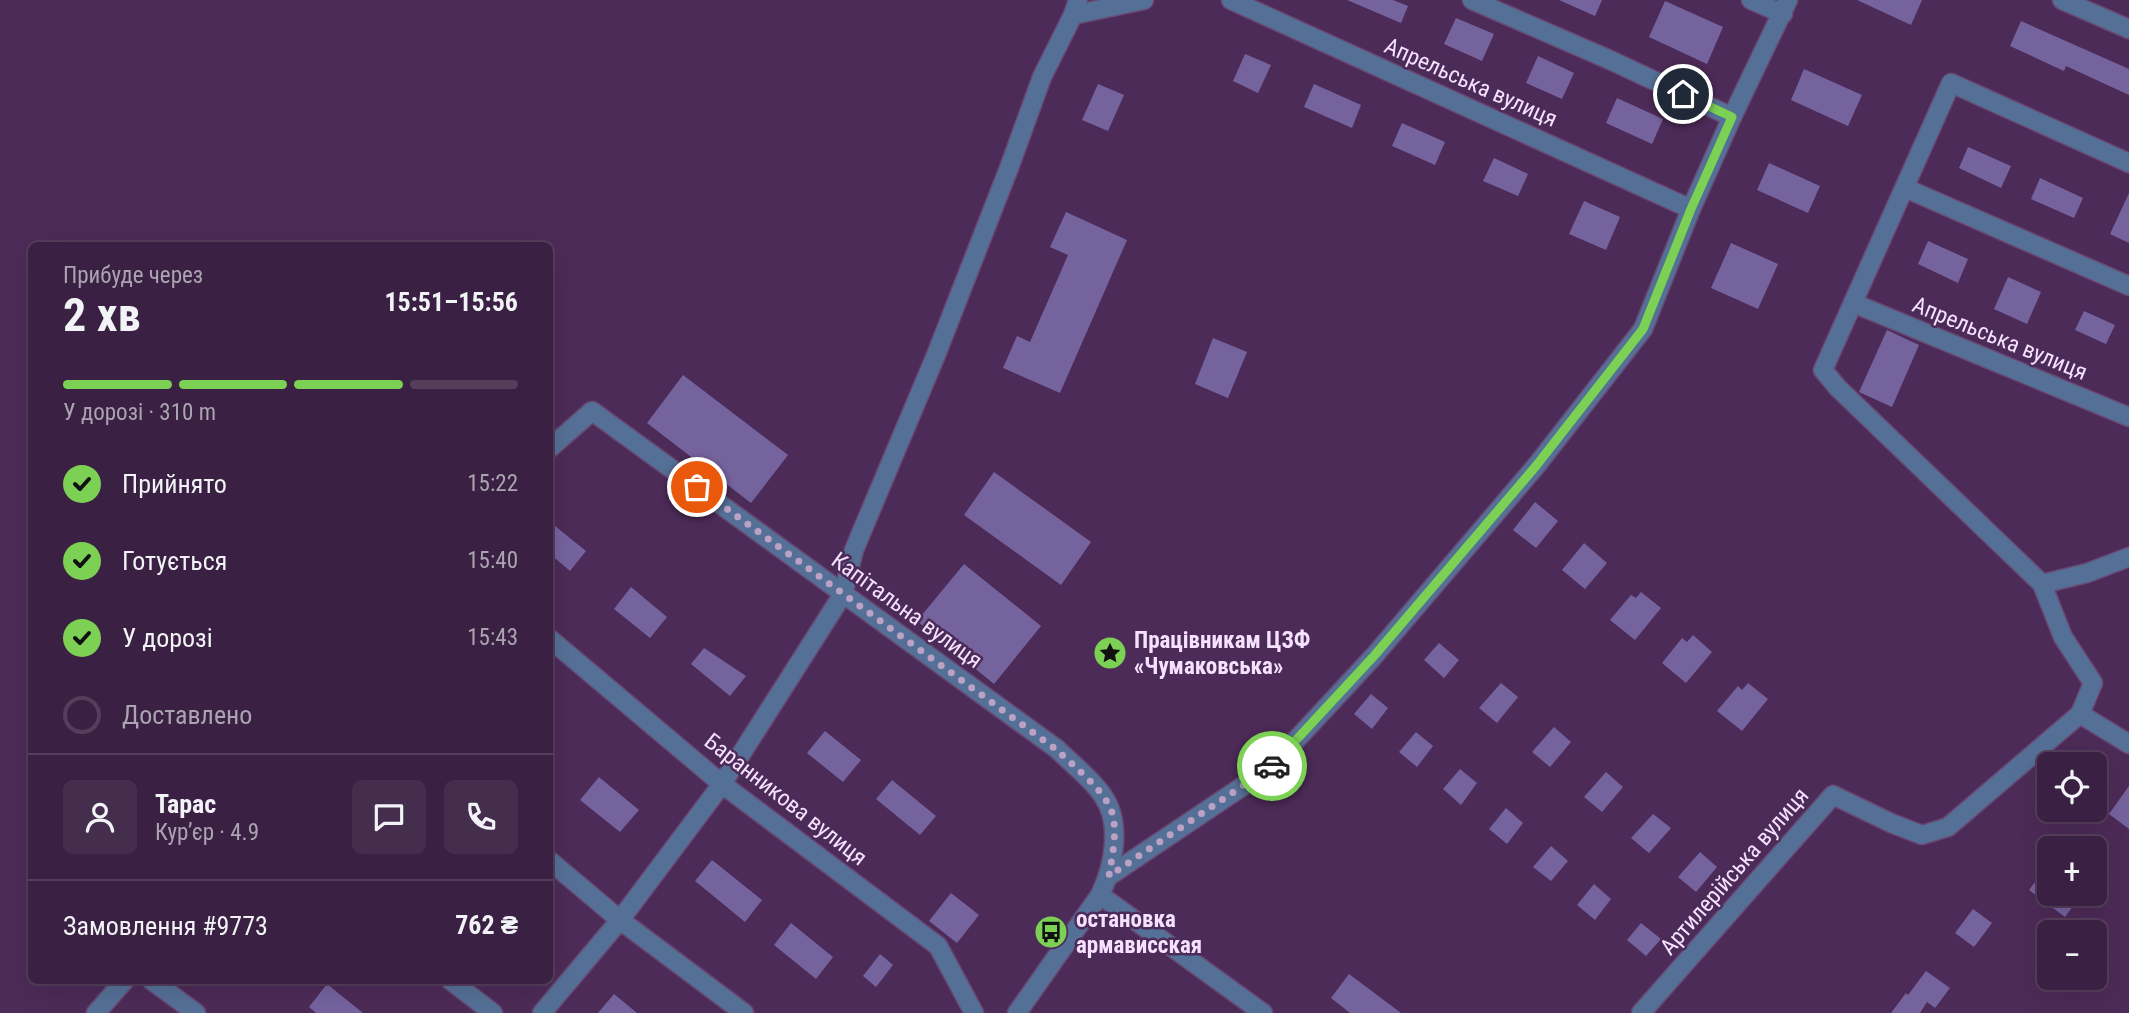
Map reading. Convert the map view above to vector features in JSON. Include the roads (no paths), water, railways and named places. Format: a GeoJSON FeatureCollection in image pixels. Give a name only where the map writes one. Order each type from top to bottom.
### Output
{"type":"FeatureCollection","features":[{"type":"Feature","properties":{"kind":"street"},"geometry":{"type":"LineString","coordinates":[[542,1013],[620,920],[722,784],[843,594],[854,550],[936,355],[1042,77],[1075,7],[1144,0]]}},
{"type":"Feature","properties":{"kind":"street","name":"Апрельська вулиця"},"geometry":{"type":"LineString","coordinates":[[1231,0],[1691,209]]}},
{"type":"Feature","properties":{"kind":"street"},"geometry":{"type":"LineString","coordinates":[[1472,0],[1732,117]]}},
{"type":"Feature","properties":{"kind":"street"},"geometry":{"type":"LineString","coordinates":[[1109,876],[1270,768],[1374,656],[1536,466],[1643,329],[1691,209],[1786,7],[1751,0]]}},
{"type":"Feature","properties":{"kind":"street"},"geometry":{"type":"LineString","coordinates":[[2062,0],[2129,29]]}},
{"type":"Feature","properties":{"kind":"street"},"geometry":{"type":"LineString","coordinates":[[2129,163],[1951,83],[1823,370],[1838,388],[2042,584],[2063,637],[2093,683],[2080,714],[2129,744]]}},
{"type":"Feature","properties":{"kind":"street"},"geometry":{"type":"LineString","coordinates":[[1905,188],[2129,286]]}},
{"type":"Feature","properties":{"kind":"street","name":"Апрельська вулиця"},"geometry":{"type":"LineString","coordinates":[[1853,303],[2129,417]]}},
{"type":"Feature","properties":{"kind":"street","name":"Капітальна вулиця"},"geometry":{"type":"LineString","coordinates":[[553,445],[592,411],[1057,750],[1103,795],[1113,815],[1114,837],[1109,876],[1100,895],[1017,1013]]}},
{"type":"Feature","properties":{"kind":"street"},"geometry":{"type":"LineString","coordinates":[[2042,584],[2087,573],[2129,557]]}},
{"type":"Feature","properties":{"kind":"street","name":"Баранникова вулиця"},"geometry":{"type":"LineString","coordinates":[[553,642],[722,784],[938,946],[974,1013]]}},
{"type":"Feature","properties":{"kind":"street","name":"Артилерійська вулиця"},"geometry":{"type":"LineString","coordinates":[[1641,1013],[1833,795],[1922,835],[1948,827],[2080,714]]}},
{"type":"Feature","properties":{"kind":"street"},"geometry":{"type":"LineString","coordinates":[[553,864],[620,920],[744,1013]]}},
{"type":"Feature","properties":{"kind":"street"},"geometry":{"type":"LineString","coordinates":[[1100,895],[1264,1013]]}},
{"type":"Feature","properties":{"kind":"street"},"geometry":{"type":"LineString","coordinates":[[96,1013],[121,984]]}},
{"type":"Feature","properties":{"kind":"street"},"geometry":{"type":"LineString","coordinates":[[156,984],[196,1013]]}},
{"type":"Feature","properties":{"kind":"street"},"geometry":{"type":"LineString","coordinates":[[455,984],[494,1013]]}},
{"type":"Feature","properties":{"kind":"place","name":"Працівникам ЦЗФ «Чумаковська»"},"geometry":{"type":"Point","coordinates":[1110,653]}},
{"type":"Feature","properties":{"kind":"place","name":"остановка армависская"},"geometry":{"type":"Point","coordinates":[1051,932]}}]}
